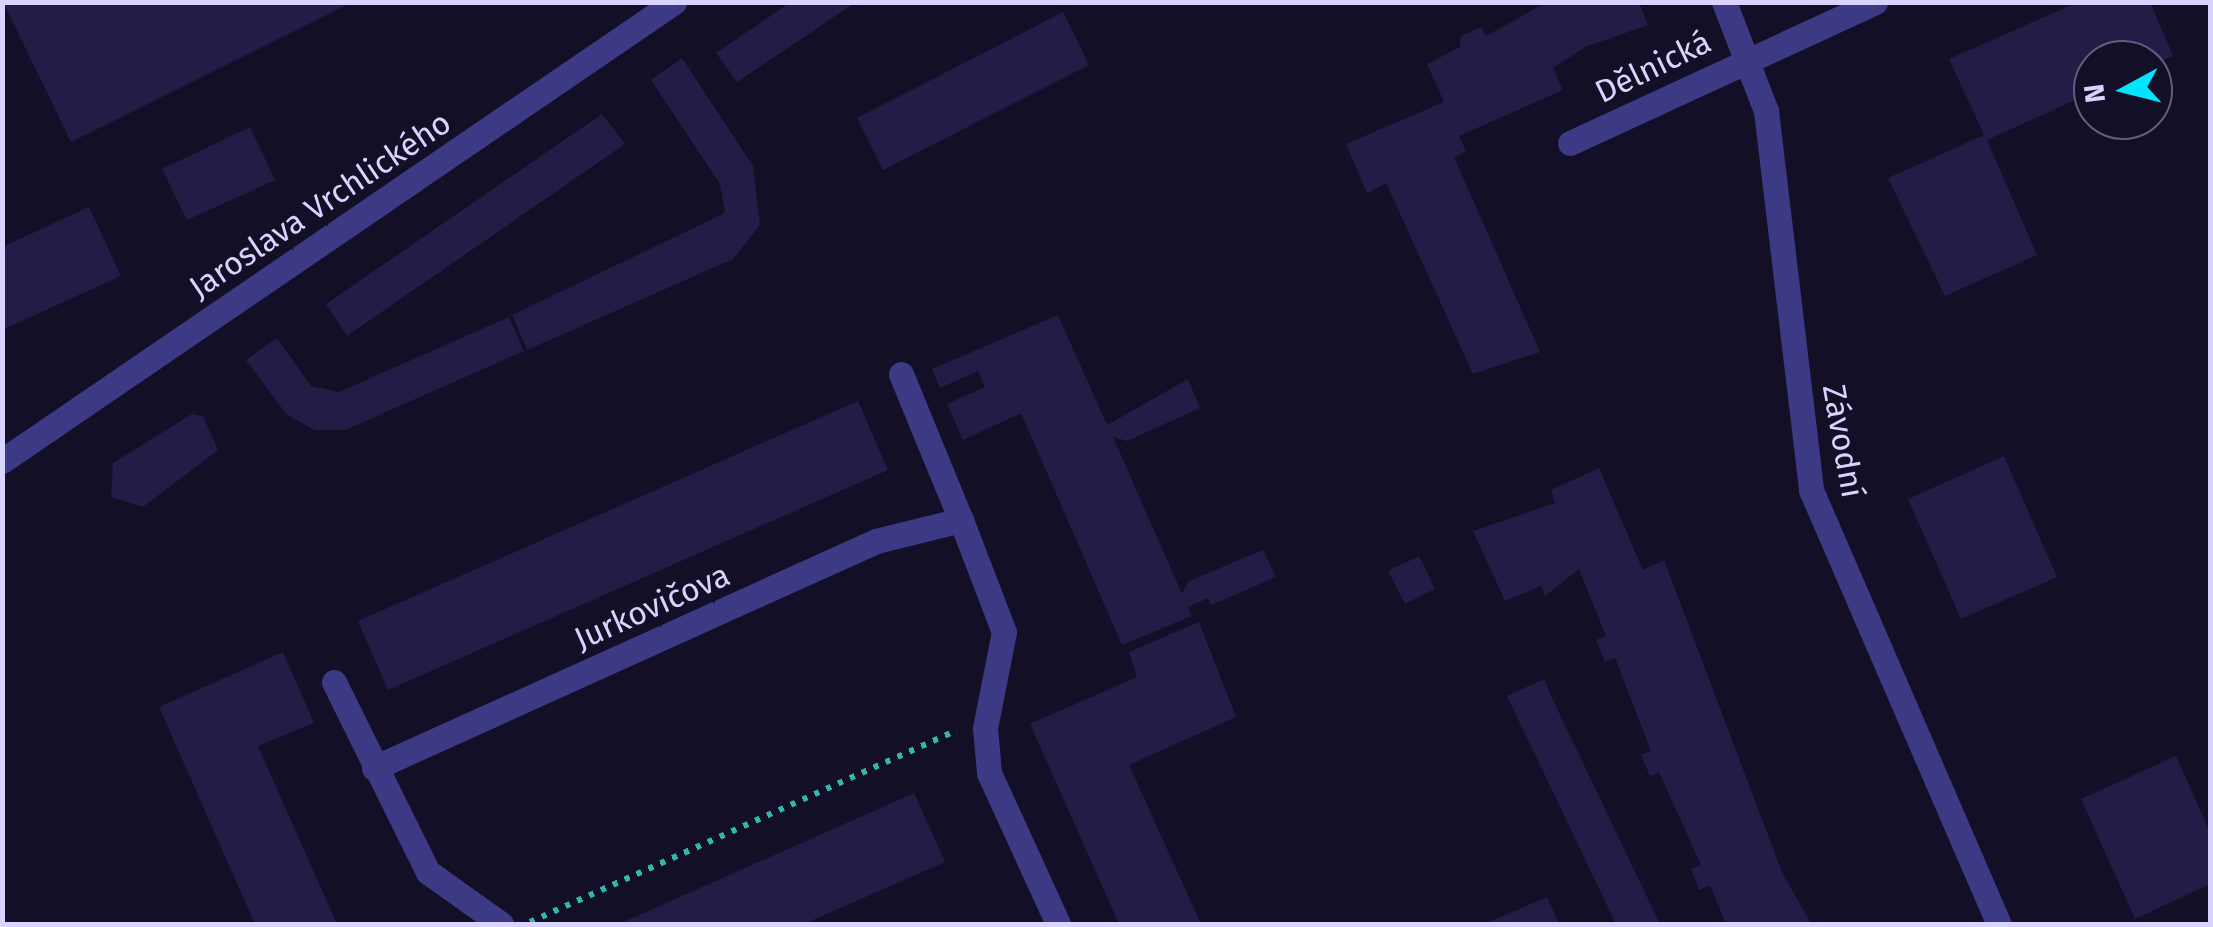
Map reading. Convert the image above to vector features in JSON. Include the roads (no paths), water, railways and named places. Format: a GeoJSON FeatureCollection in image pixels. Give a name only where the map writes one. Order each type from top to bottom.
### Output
{"type":"FeatureCollection","features":[{"type":"Feature","properties":{"kind":"street","name":"Jaroslava Vrchlického"},"geometry":{"type":"LineString","coordinates":[[2,462],[674,2]]}},
{"type":"Feature","properties":{"kind":"street","name":"Závodní"},"geometry":{"type":"LineString","coordinates":[[1724,2],[1750,57],[1766,112],[1812,490],[1999,924]]}},
{"type":"Feature","properties":{"kind":"street","name":"Dělnická"},"geometry":{"type":"LineString","coordinates":[[1570,143],[1876,2]]}},
{"type":"Feature","properties":{"kind":"street"},"geometry":{"type":"LineString","coordinates":[[902,374],[1004,632],[988,716],[990,773],[1058,924]]}},
{"type":"Feature","properties":{"kind":"street","name":"Jurkovičova"},"geometry":{"type":"LineString","coordinates":[[374,768],[876,542],[961,520]]}},
{"type":"Feature","properties":{"kind":"street"},"geometry":{"type":"LineString","coordinates":[[334,682],[428,872],[502,924]]}}]}
